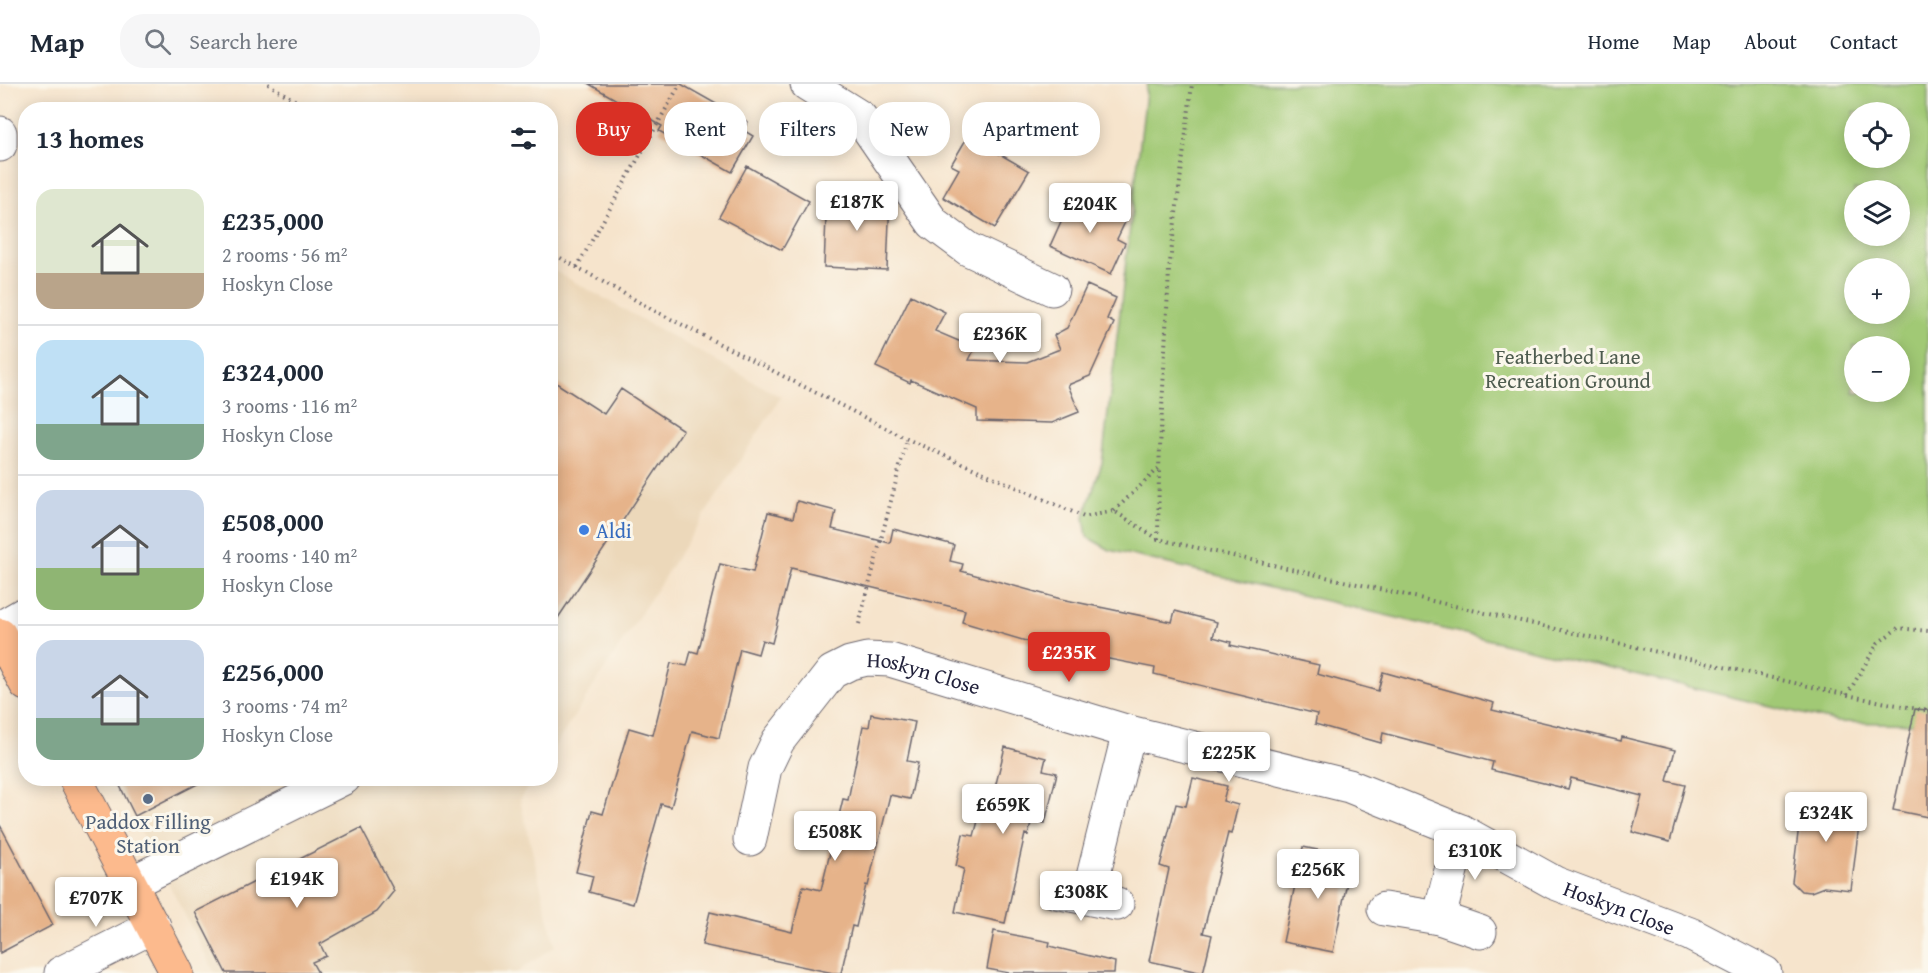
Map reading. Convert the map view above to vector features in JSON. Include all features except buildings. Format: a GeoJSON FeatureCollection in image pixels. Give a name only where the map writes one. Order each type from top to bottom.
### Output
{"type":"FeatureCollection","features":[{"type":"Feature","properties":{"kind":"highway"},"geometry":{"type":"LineString","coordinates":[[0,635],[18,669]]}},
{"type":"Feature","properties":{"kind":"highway"},"geometry":{"type":"LineString","coordinates":[[79,786],[177,973]]}},
{"type":"Feature","properties":{"kind":"street"},"geometry":{"type":"LineString","coordinates":[[807,84],[860,117],[933,223],[968,249],[1052,289]]}},
{"type":"Feature","properties":{"kind":"street"},"geometry":{"type":"LineString","coordinates":[[0,133],[0,145]]}},
{"type":"Feature","properties":{"kind":"street"},"geometry":{"type":"LineString","coordinates":[[0,628],[18,618]]}},
{"type":"Feature","properties":{"kind":"street","name":"Hoskyn Close"},"geometry":{"type":"LineString","coordinates":[[750,839],[765,768],[778,741],[832,672],[850,663],[867,659],[890,660],[1129,732],[1348,786],[1461,831],[1555,883],[1690,934],[1765,973]]}},
{"type":"Feature","properties":{"kind":"street"},"geometry":{"type":"LineString","coordinates":[[1056,892],[1102,901],[1129,732]]}},
{"type":"Feature","properties":{"kind":"street"},"geometry":{"type":"LineString","coordinates":[[131,883],[328,786]]}},
{"type":"Feature","properties":{"kind":"street"},"geometry":{"type":"LineString","coordinates":[[1439,918],[1461,831]]}},
{"type":"Feature","properties":{"kind":"street"},"geometry":{"type":"LineString","coordinates":[[1384,909],[1439,918],[1480,932]]}},
{"type":"Feature","properties":{"kind":"street"},"geometry":{"type":"LineString","coordinates":[[61,973],[153,926]]}},
{"type":"Feature","properties":{"kind":"path"},"geometry":{"type":"LineString","coordinates":[[268,84],[298,102]]}},
{"type":"Feature","properties":{"kind":"path"},"geometry":{"type":"LineString","coordinates":[[577,267],[680,84]]}},
{"type":"Feature","properties":{"kind":"path"},"geometry":{"type":"LineString","coordinates":[[1158,539],[1169,270],[1192,84]]}},
{"type":"Feature","properties":{"kind":"path"},"geometry":{"type":"LineString","coordinates":[[558,256],[653,310],[907,439],[1084,517],[1114,511],[1160,468]]}},
{"type":"Feature","properties":{"kind":"path"},"geometry":{"type":"LineString","coordinates":[[850,663],[867,585],[907,439]]}},
{"type":"Feature","properties":{"kind":"path"},"geometry":{"type":"LineString","coordinates":[[1114,511],[1158,539],[1847,695],[1928,711]]}},
{"type":"Feature","properties":{"kind":"path"},"geometry":{"type":"LineString","coordinates":[[1847,695],[1878,644],[1898,628],[1928,631]]}},
{"type":"Feature","properties":{"kind":"shaded area"},"geometry":{"type":"Polygon","coordinates":[[[558,273],[781,397],[558,741],[558,273]]]}},
{"type":"Feature","properties":{"kind":"shaded area"},"geometry":{"type":"Polygon","coordinates":[[[118,786],[529,786],[520,800],[555,946],[516,973],[215,973],[118,786]]]}},
{"type":"Feature","properties":{"kind":"green space","name":"Featherbed Lane Recreation Ground"},"geometry":{"type":"Polygon","coordinates":[[[1147,84],[1928,84],[1928,724],[1837,722],[1110,550],[1087,537],[1084,517],[1102,463],[1147,84]]]}},
{"type":"Feature","properties":{"kind":"place","name":"Aldi"},"geometry":{"type":"Point","coordinates":[584,530]}},
{"type":"Feature","properties":{"kind":"place","name":"Paddox Filling Station"},"geometry":{"type":"Point","coordinates":[148,799]}}]}
